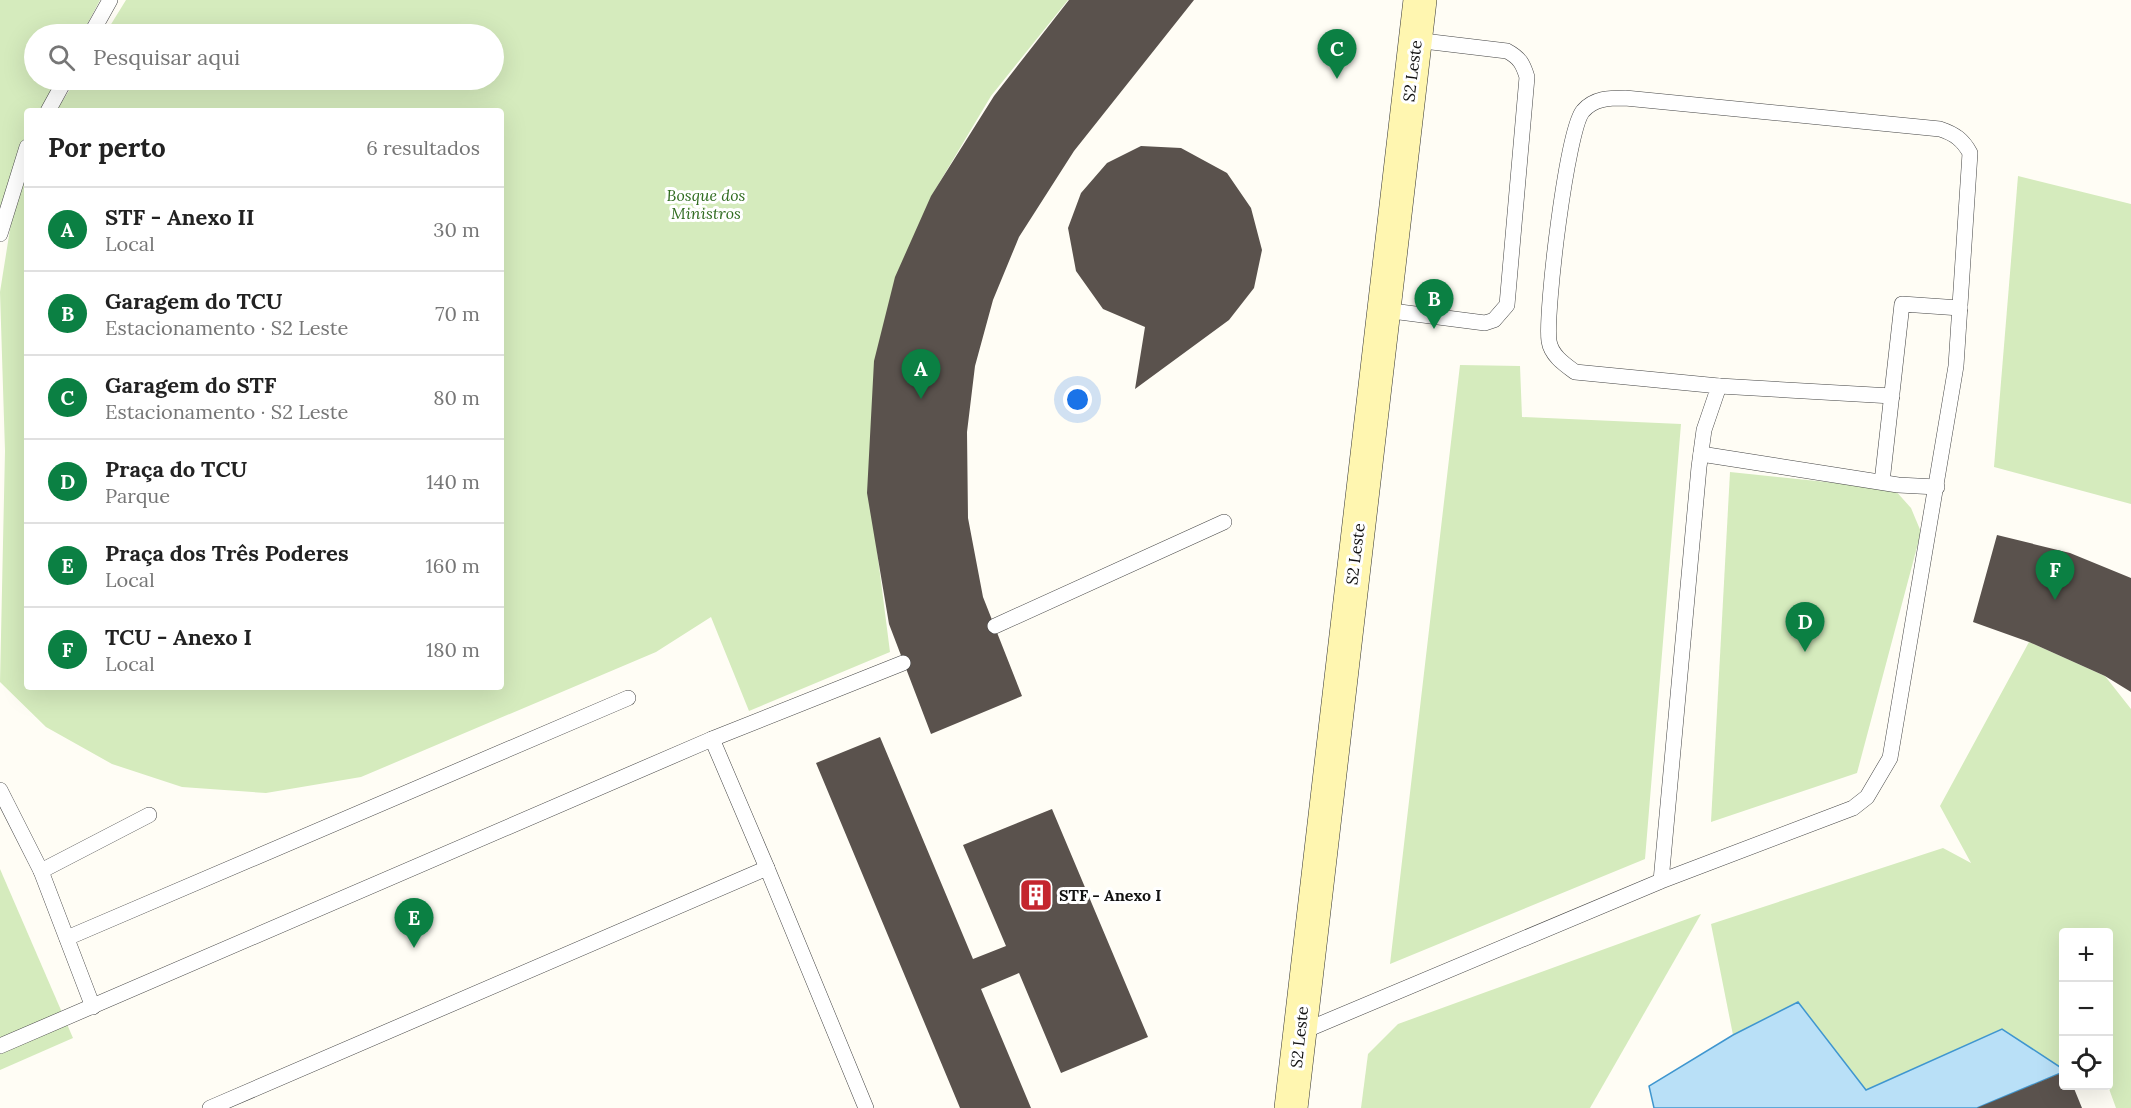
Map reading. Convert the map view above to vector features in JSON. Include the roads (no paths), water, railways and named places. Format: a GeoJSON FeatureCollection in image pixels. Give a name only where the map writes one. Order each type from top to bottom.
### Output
{"type":"FeatureCollection","features":[{"type":"Feature","properties":{"kind":"main road","name":"S2 Leste"},"geometry":{"type":"LineString","coordinates":[[1291,1108],[1420,0]]}},
{"type":"Feature","properties":{"kind":"lane"},"geometry":{"type":"LineString","coordinates":[[97,24],[110,0]]}},
{"type":"Feature","properties":{"kind":"lane"},"geometry":{"type":"LineString","coordinates":[[1383,310],[1485,323],[1494,320],[1507,305],[1527,77],[1523,64],[1518,57],[1507,51],[1415,40]]}},
{"type":"Feature","properties":{"kind":"lane"},"geometry":{"type":"LineString","coordinates":[[50,108],[60,90]]}},
{"type":"Feature","properties":{"kind":"lane"},"geometry":{"type":"LineString","coordinates":[[1299,1034],[1661,881],[1853,808],[1874,788],[1890,758],[1956,366],[1970,153],[1965,144],[1954,134],[1940,129],[1625,98],[1605,99],[1583,110],[1576,122],[1572,144],[1548,310],[1549,344],[1560,362],[1575,372],[1719,386],[1892,396]]}},
{"type":"Feature","properties":{"kind":"lane"},"geometry":{"type":"LineString","coordinates":[[0,234],[2,219],[24,156]]}},
{"type":"Feature","properties":{"kind":"lane"},"geometry":{"type":"LineString","coordinates":[[1882,482],[1902,304],[1960,308]]}},
{"type":"Feature","properties":{"kind":"lane"},"geometry":{"type":"LineString","coordinates":[[1661,881],[1701,454],[1704,430],[1719,386]]}},
{"type":"Feature","properties":{"kind":"lane"},"geometry":{"type":"LineString","coordinates":[[1701,454],[1882,482],[1937,487]]}},
{"type":"Feature","properties":{"kind":"lane"},"geometry":{"type":"LineString","coordinates":[[995,626],[1224,522]]}},
{"type":"Feature","properties":{"kind":"lane"},"geometry":{"type":"LineString","coordinates":[[0,1046],[712,740],[903,663]]}},
{"type":"Feature","properties":{"kind":"lane"},"geometry":{"type":"LineString","coordinates":[[67,938],[628,698]]}},
{"type":"Feature","properties":{"kind":"lane"},"geometry":{"type":"LineString","coordinates":[[712,740],[866,1108]]}},
{"type":"Feature","properties":{"kind":"lane"},"geometry":{"type":"LineString","coordinates":[[0,790],[41,871],[93,1007]]}},
{"type":"Feature","properties":{"kind":"lane"},"geometry":{"type":"LineString","coordinates":[[41,871],[149,815]]}},
{"type":"Feature","properties":{"kind":"lane"},"geometry":{"type":"LineString","coordinates":[[210,1108],[767,868]]}},
{"type":"Feature","properties":{"kind":"water"},"geometry":{"type":"Polygon","coordinates":[[[1798,1002],[1866,1090],[2002,1029],[2059,1066],[2059,1074],[1977,1108],[1654,1108],[1649,1086],[1733,1035],[1798,1002]]]}},
{"type":"Feature","properties":{"kind":"place","name":"Garagem do STF"},"geometry":{"type":"Point","coordinates":[1337,79]}},
{"type":"Feature","properties":{"kind":"place","name":"Garagem do TCU"},"geometry":{"type":"Point","coordinates":[1434,329]}},
{"type":"Feature","properties":{"kind":"place","name":"STF - Anexo II"},"geometry":{"type":"Point","coordinates":[921,399]}},
{"type":"Feature","properties":{"kind":"place","name":"TCU - Anexo I"},"geometry":{"type":"Point","coordinates":[2055,600]}},
{"type":"Feature","properties":{"kind":"place","name":"Praça do TCU"},"geometry":{"type":"Point","coordinates":[1805,652]}},
{"type":"Feature","properties":{"kind":"place","name":"STF - Anexo I"},"geometry":{"type":"Point","coordinates":[1036,895]}},
{"type":"Feature","properties":{"kind":"place","name":"Praça dos Três Poderes"},"geometry":{"type":"Point","coordinates":[414,948]}},
{"type":"Feature","properties":{"kind":"park label","name":"Bosque dos Ministros"},"geometry":{"type":"Point","coordinates":[706,204]}}]}
